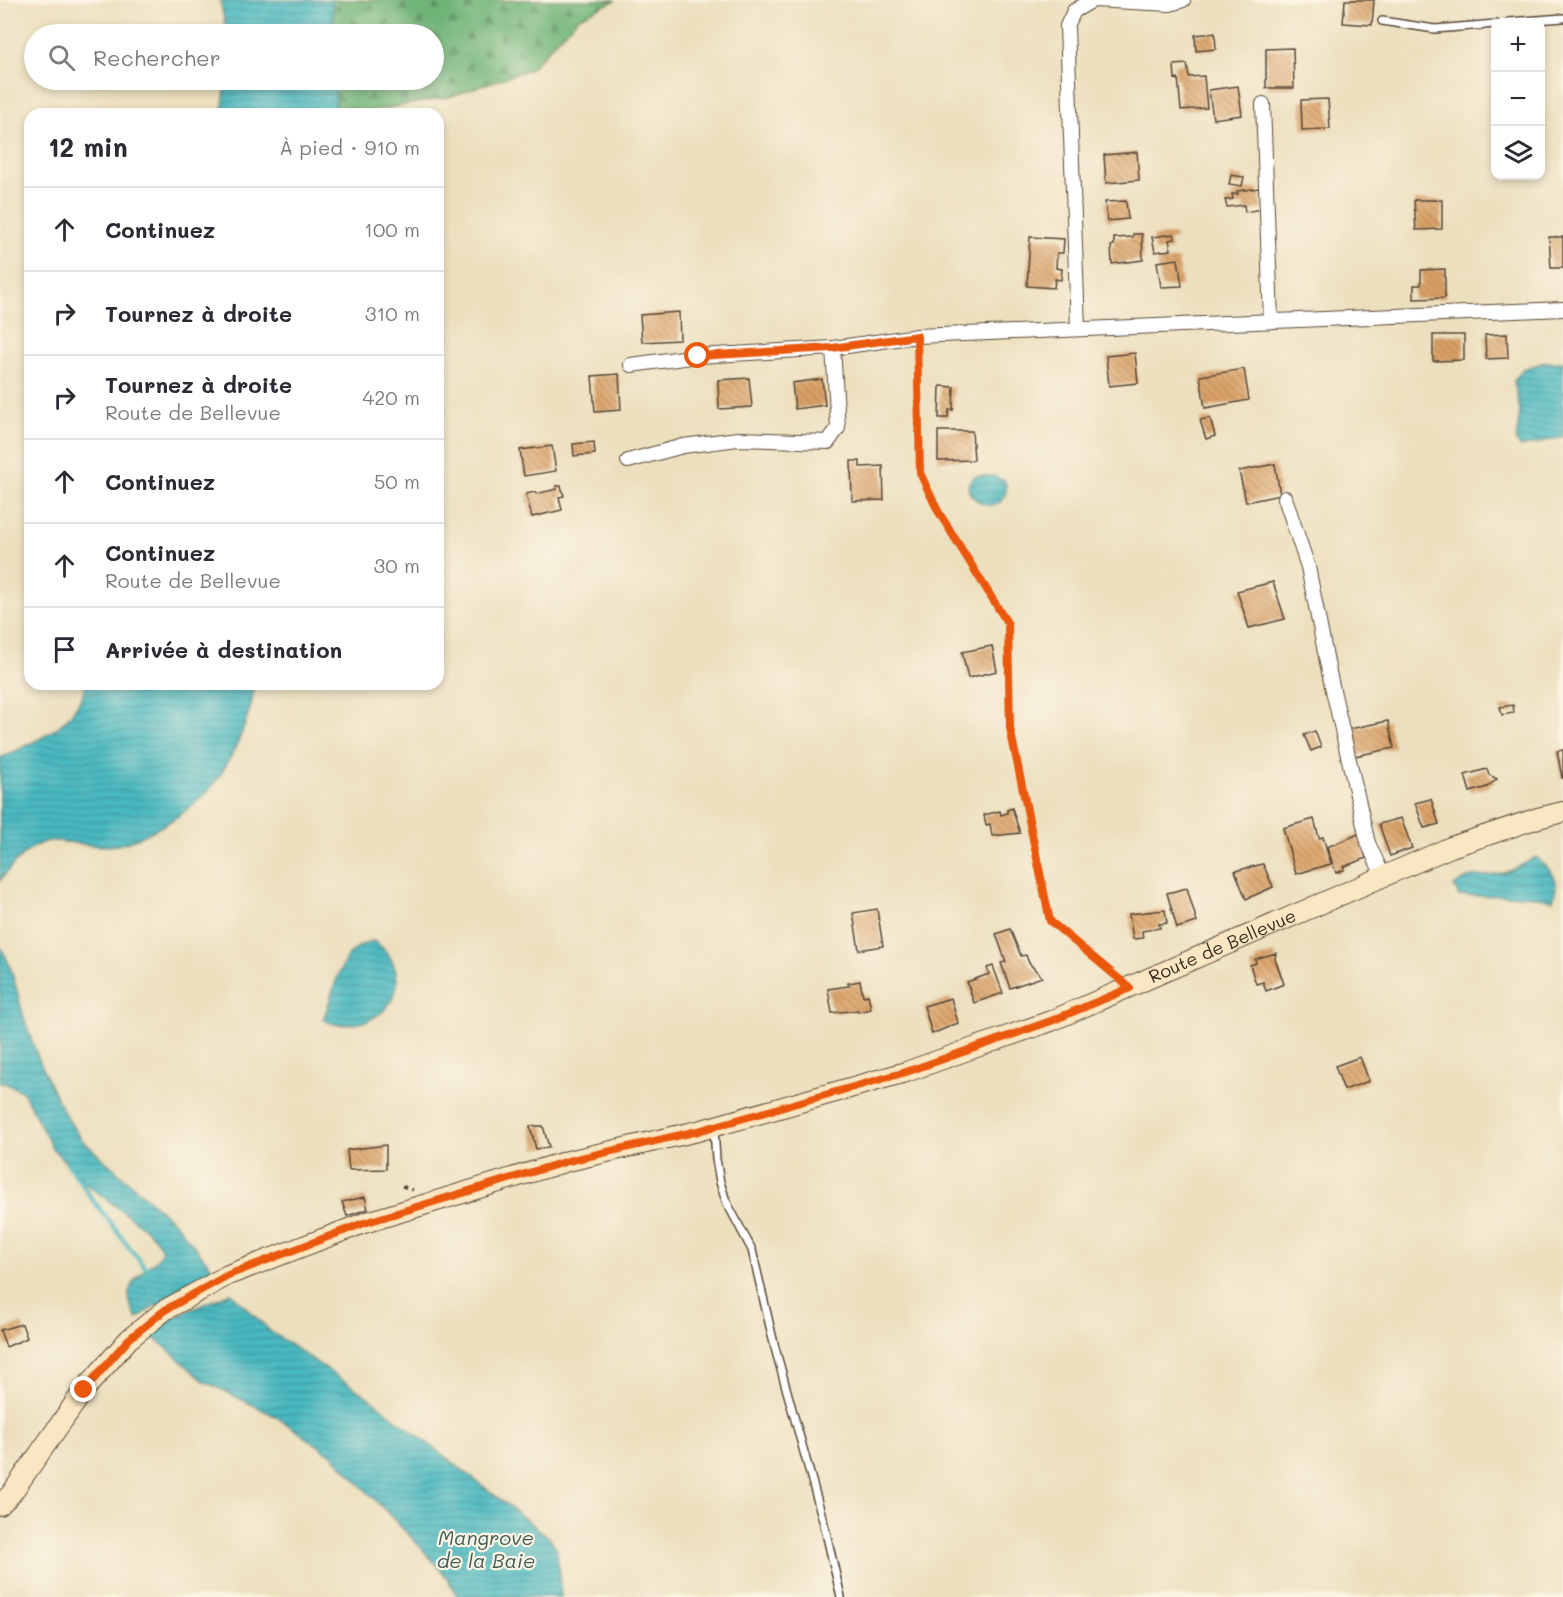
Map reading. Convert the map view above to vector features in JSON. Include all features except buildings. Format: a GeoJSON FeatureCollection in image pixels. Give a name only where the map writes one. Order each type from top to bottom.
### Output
{"type":"FeatureCollection","features":[{"type":"Feature","properties":{"kind":"main road","name":"Route de Bellevue"},"geometry":{"type":"LineString","coordinates":[[0,1506],[11,1494],[84,1390],[129,1339],[165,1310],[228,1275],[364,1223],[568,1161],[714,1126],[906,1072],[1051,1021],[1451,847],[1538,818],[1563,813]]}},
{"type":"Feature","properties":{"kind":"street"},"geometry":{"type":"LineString","coordinates":[[1078,328],[1067,26],[1074,11],[1093,0],[1170,4],[1183,0]]}},
{"type":"Feature","properties":{"kind":"street"},"geometry":{"type":"LineString","coordinates":[[1263,104],[1271,321]]}},
{"type":"Feature","properties":{"kind":"street"},"geometry":{"type":"LineString","coordinates":[[631,365],[698,356],[832,348],[917,336],[1563,309]]}},
{"type":"Feature","properties":{"kind":"street"},"geometry":{"type":"LineString","coordinates":[[628,461],[683,446],[738,439],[828,442],[838,428],[832,348]]}},
{"type":"Feature","properties":{"kind":"street"},"geometry":{"type":"LineString","coordinates":[[1285,498],[1308,567],[1368,843],[1383,876]]}},
{"type":"Feature","properties":{"kind":"lane"},"geometry":{"type":"LineString","coordinates":[[1545,19],[1563,18]]}},
{"type":"Feature","properties":{"kind":"lane"},"geometry":{"type":"LineString","coordinates":[[1382,21],[1435,28],[1491,24]]}},
{"type":"Feature","properties":{"kind":"lane"},"geometry":{"type":"LineString","coordinates":[[714,1126],[720,1182],[726,1201],[752,1250],[775,1348],[842,1597]]}},
{"type":"Feature","properties":{"kind":"path"},"geometry":{"type":"LineString","coordinates":[[917,336],[920,473],[938,511],[1008,624],[1010,728],[1050,921],[1130,988]]}},
{"type":"Feature","properties":{"kind":"green space"},"geometry":{"type":"Polygon","coordinates":[[[332,0],[616,0],[578,18],[530,69],[449,97],[389,108],[336,108],[335,90],[444,90],[444,24],[333,24],[332,0]]]}},
{"type":"Feature","properties":{"kind":"water"},"geometry":{"type":"Polygon","coordinates":[[[220,0],[332,0],[333,24],[225,24],[220,0]]]}},
{"type":"Feature","properties":{"kind":"water"},"geometry":{"type":"Polygon","coordinates":[[[225,90],[335,90],[336,108],[223,108],[225,90]]]}},
{"type":"Feature","properties":{"kind":"water"},"geometry":{"type":"Polygon","coordinates":[[[1545,362],[1563,362],[1563,437],[1521,447],[1516,441],[1520,411],[1514,381],[1523,369],[1545,362]]]}},
{"type":"Feature","properties":{"kind":"water"},"geometry":{"type":"Polygon","coordinates":[[[976,476],[993,476],[1005,481],[1006,494],[999,503],[984,504],[971,495],[968,488],[976,476]]]}},
{"type":"Feature","properties":{"kind":"water"},"geometry":{"type":"Polygon","coordinates":[[[84,690],[254,690],[244,727],[230,759],[213,785],[186,810],[151,832],[117,845],[98,846],[53,841],[41,843],[21,857],[0,881],[0,758],[53,731],[64,722],[81,699],[84,690]]]}},
{"type":"Feature","properties":{"kind":"water"},"geometry":{"type":"Polygon","coordinates":[[[1536,857],[1554,875],[1556,885],[1553,900],[1526,895],[1459,896],[1454,886],[1469,878],[1506,872],[1536,857]]]}},
{"type":"Feature","properties":{"kind":"water"},"geometry":{"type":"Polygon","coordinates":[[[373,941],[386,951],[397,977],[396,990],[391,1002],[370,1020],[354,1024],[334,1024],[323,1019],[345,962],[361,945],[373,941]]]}},
{"type":"Feature","properties":{"kind":"water","name":"Mangrove de la Baie"},"geometry":{"type":"Polygon","coordinates":[[[0,946],[12,974],[37,1053],[57,1100],[73,1128],[82,1140],[177,1225],[214,1270],[164,1299],[174,1317],[231,1293],[270,1331],[368,1397],[550,1538],[557,1550],[561,1597],[458,1597],[447,1578],[427,1554],[333,1456],[275,1416],[204,1381],[152,1336],[166,1322],[157,1304],[137,1319],[130,1302],[130,1289],[137,1278],[158,1258],[162,1250],[155,1238],[86,1184],[52,1148],[23,1092],[5,1083],[0,1083],[0,946]]]}},
{"type":"Feature","properties":{"kind":"waterway"},"geometry":{"type":"LineString","coordinates":[[68,1164],[143,1265],[151,1271]]}},
{"type":"Feature","properties":{"kind":"route"},"geometry":{"type":"LineString","coordinates":[[84,1390],[129,1339],[165,1310],[228,1275],[364,1223],[568,1161],[698,1131],[906,1072],[1051,1021],[1130,988],[1050,921],[1010,728],[1008,624],[938,511],[920,473],[917,336],[832,348],[698,356]]}}]}
